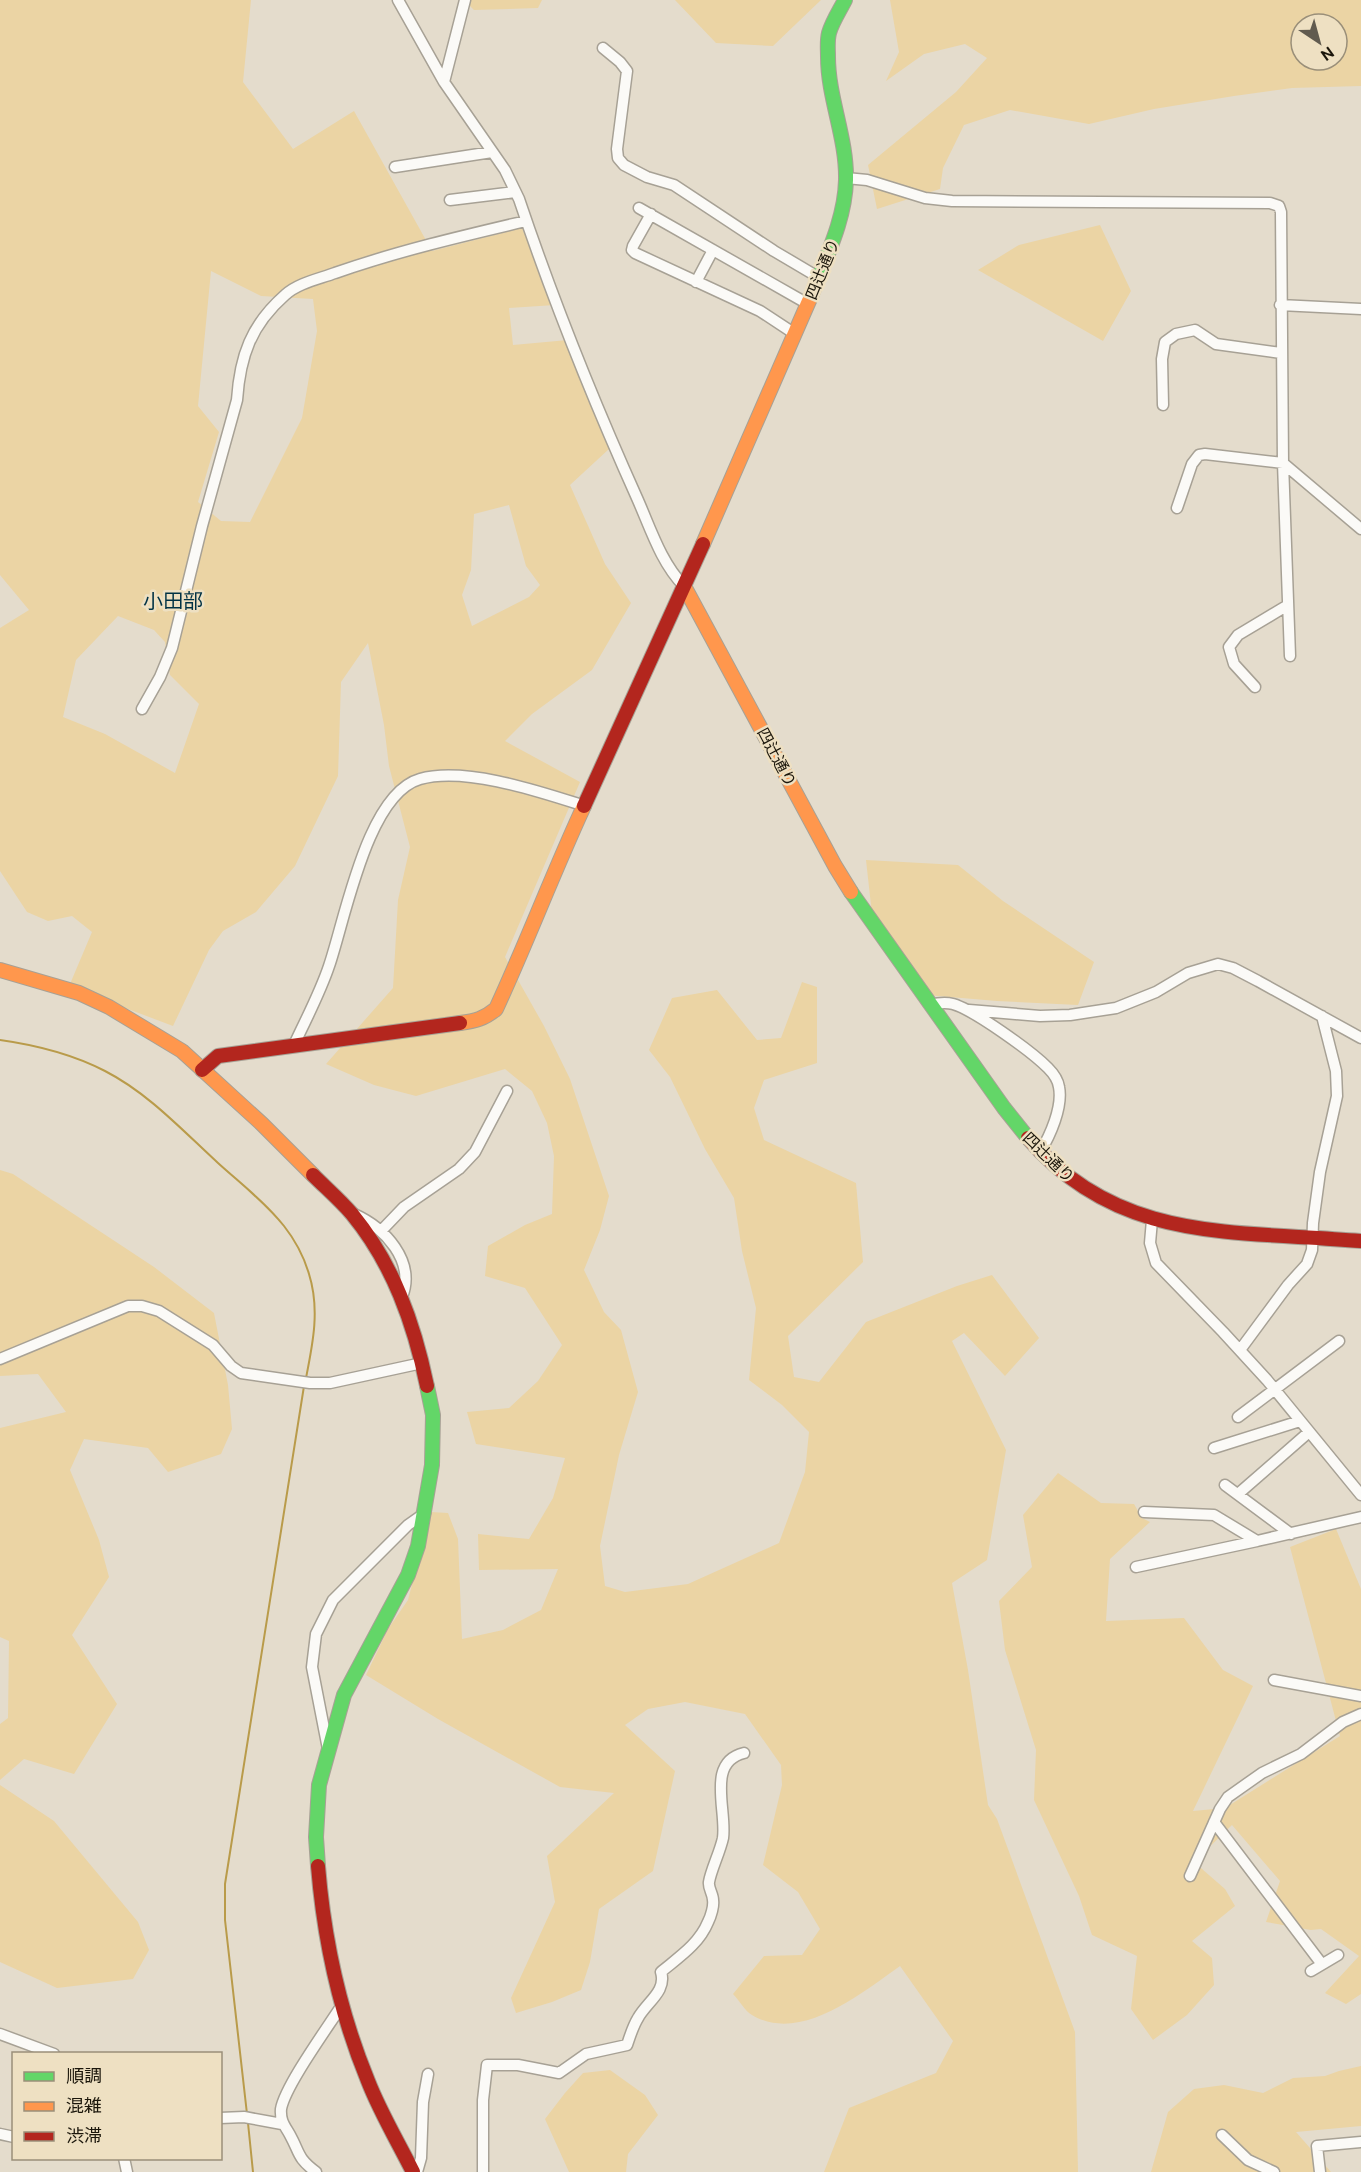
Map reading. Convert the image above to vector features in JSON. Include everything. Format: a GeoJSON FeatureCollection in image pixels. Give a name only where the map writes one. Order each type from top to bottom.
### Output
{"type":"FeatureCollection","features":[{"type":"Feature","properties":{"kind":"street"},"geometry":{"type":"LineString","coordinates":[[202,1070],[218,1056],[477,1021],[487,1017],[496,1009],[533,928],[563,852],[684,586],[669,569],[588,384],[505,170],[444,82],[398,0]]}},
{"type":"Feature","properties":{"kind":"street"},"geometry":{"type":"LineString","coordinates":[[444,82],[465,0]]}},
{"type":"Feature","properties":{"kind":"street","name":"四辻通り"},"geometry":{"type":"LineString","coordinates":[[845,0],[830,33],[828,76],[844,151],[846,178],[844,206],[836,233],[808,304],[684,586],[835,866],[865,914],[1026,1137],[1040,1152],[1081,1187],[1102,1199],[1152,1220],[1207,1230],[1361,1241]]}},
{"type":"Feature","properties":{"kind":"street"},"geometry":{"type":"LineString","coordinates":[[603,48],[620,62],[627,72],[616,149],[618,158],[624,165],[647,177],[674,184],[774,251],[818,276]]}},
{"type":"Feature","properties":{"kind":"street"},"geometry":{"type":"LineString","coordinates":[[395,167],[492,152]]}},
{"type":"Feature","properties":{"kind":"street"},"geometry":{"type":"LineString","coordinates":[[846,178],[867,180],[925,198],[952,201],[1279,206],[1281,212],[1283,463],[1290,656]]}},
{"type":"Feature","properties":{"kind":"street"},"geometry":{"type":"LineString","coordinates":[[450,200],[515,192]]}},
{"type":"Feature","properties":{"kind":"street"},"geometry":{"type":"LineString","coordinates":[[639,207],[808,304]]}},
{"type":"Feature","properties":{"kind":"street"},"geometry":{"type":"LineString","coordinates":[[651,214],[633,246],[634,253],[760,311],[795,334]]}},
{"type":"Feature","properties":{"kind":"street"},"geometry":{"type":"LineString","coordinates":[[142,709],[160,677],[172,648],[204,516],[237,400],[246,348],[258,324],[286,294],[301,285],[376,259],[526,220]]}},
{"type":"Feature","properties":{"kind":"street"},"geometry":{"type":"LineString","coordinates":[[696,282],[713,250]]}},
{"type":"Feature","properties":{"kind":"street"},"geometry":{"type":"LineString","coordinates":[[1280,305],[1361,309]]}},
{"type":"Feature","properties":{"kind":"street"},"geometry":{"type":"LineString","coordinates":[[1163,405],[1163,350],[1165,342],[1176,334],[1195,330],[1216,344],[1281,353]]}},
{"type":"Feature","properties":{"kind":"street"},"geometry":{"type":"LineString","coordinates":[[1177,508],[1192,464],[1199,455],[1205,454],[1283,463],[1361,529]]}},
{"type":"Feature","properties":{"kind":"street"},"geometry":{"type":"LineString","coordinates":[[1255,687],[1234,664],[1229,647],[1238,635],[1288,604]]}},
{"type":"Feature","properties":{"kind":"street"},"geometry":{"type":"LineString","coordinates":[[294,1045],[330,965],[352,882],[363,854],[392,798],[405,786],[420,779],[449,775],[484,779],[585,806]]}},
{"type":"Feature","properties":{"kind":"street"},"geometry":{"type":"LineString","coordinates":[[930,1005],[944,1002],[969,1010],[1060,1015],[1116,1008],[1156,992],[1188,973],[1218,964],[1242,972],[1361,1038]]}},
{"type":"Feature","properties":{"kind":"street"},"geometry":{"type":"LineString","coordinates":[[3,968],[79,993],[182,1051],[270,1132],[351,1213],[374,1244],[402,1298],[414,1331],[433,1415],[434,1443],[425,1513],[408,1575],[344,1695],[320,1785],[316,1837],[316,1862],[322,1912],[342,2005],[368,2082],[413,2172]]}},
{"type":"Feature","properties":{"kind":"street"},"geometry":{"type":"LineString","coordinates":[[969,1010],[1035,1057],[1055,1076],[1060,1089],[1059,1104],[1051,1134],[1040,1152]]}},
{"type":"Feature","properties":{"kind":"street"},"geometry":{"type":"LineString","coordinates":[[1240,1350],[1281,1294],[1307,1264],[1312,1250],[1320,1172],[1337,1096],[1336,1071],[1323,1016]]}},
{"type":"Feature","properties":{"kind":"street"},"geometry":{"type":"LineString","coordinates":[[381,1231],[404,1207],[451,1175],[475,1152],[507,1091]]}},
{"type":"Feature","properties":{"kind":"street"},"geometry":{"type":"LineString","coordinates":[[351,1213],[369,1221],[396,1246],[407,1286],[402,1298]]}},
{"type":"Feature","properties":{"kind":"street"},"geometry":{"type":"LineString","coordinates":[[1152,1220],[1150,1243],[1156,1263],[1240,1350],[1361,1495]]}},
{"type":"Feature","properties":{"kind":"street"},"geometry":{"type":"LineString","coordinates":[[0,1359],[128,1306],[142,1306],[159,1311],[213,1345],[231,1366],[241,1373],[310,1383],[330,1383],[422,1363]]}},
{"type":"Feature","properties":{"kind":"street"},"geometry":{"type":"LineString","coordinates":[[1239,1418],[1339,1341]]}},
{"type":"Feature","properties":{"kind":"street"},"geometry":{"type":"LineString","coordinates":[[1214,1448],[1300,1421]]}},
{"type":"Feature","properties":{"kind":"street"},"geometry":{"type":"LineString","coordinates":[[1238,1494],[1309,1432]]}},
{"type":"Feature","properties":{"kind":"street"},"geometry":{"type":"LineString","coordinates":[[1225,1485],[1291,1533]]}},
{"type":"Feature","properties":{"kind":"street"},"geometry":{"type":"LineString","coordinates":[[1144,1512],[1214,1515],[1257,1541]]}},
{"type":"Feature","properties":{"kind":"street"},"geometry":{"type":"LineString","coordinates":[[328,1749],[312,1667],[316,1634],[333,1600],[408,1525],[425,1513]]}},
{"type":"Feature","properties":{"kind":"street"},"geometry":{"type":"LineString","coordinates":[[1136,1567],[1361,1517]]}},
{"type":"Feature","properties":{"kind":"street"},"geometry":{"type":"LineString","coordinates":[[1274,1680],[1361,1696]]}},
{"type":"Feature","properties":{"kind":"street"},"geometry":{"type":"LineString","coordinates":[[1190,1876],[1228,1797],[1262,1773],[1301,1754],[1343,1722],[1361,1714]]}},
{"type":"Feature","properties":{"kind":"street"},"geometry":{"type":"LineString","coordinates":[[483,2172],[483,2100],[487,2065],[518,2065],[559,2073],[585,2054],[627,2045],[638,2018],[660,1991],[663,1978],[661,1972],[690,1948],[703,1932],[710,1920],[714,1900],[708,1883],[723,1836],[722,1776],[724,1765],[733,1756],[744,1753]]}},
{"type":"Feature","properties":{"kind":"street"},"geometry":{"type":"LineString","coordinates":[[1214,1822],[1321,1963]]}},
{"type":"Feature","properties":{"kind":"street"},"geometry":{"type":"LineString","coordinates":[[1311,1971],[1338,1955]]}},
{"type":"Feature","properties":{"kind":"street"},"geometry":{"type":"LineString","coordinates":[[316,2172],[302,2161],[290,2135],[282,2124],[281,2111],[284,2098],[342,2005]]}},
{"type":"Feature","properties":{"kind":"street"},"geometry":{"type":"LineString","coordinates":[[0,2034],[49,2052]]}},
{"type":"Feature","properties":{"kind":"street"},"geometry":{"type":"LineString","coordinates":[[417,2172],[421,2158],[423,2102],[428,2074]]}},
{"type":"Feature","properties":{"kind":"street"},"geometry":{"type":"LineString","coordinates":[[222,2118],[244,2117],[282,2124]]}},
{"type":"Feature","properties":{"kind":"street"},"geometry":{"type":"LineString","coordinates":[[1222,2135],[1248,2160],[1274,2172]]}},
{"type":"Feature","properties":{"kind":"street"},"geometry":{"type":"LineString","coordinates":[[1320,2172],[1317,2146],[1361,2142]]}},
{"type":"Feature","properties":{"kind":"shaded area"},"geometry":{"type":"Polygon","coordinates":[[[0,0],[251,0],[243,82],[293,149],[354,111],[432,251],[522,228],[555,305],[509,308],[513,345],[568,340],[609,449],[570,485],[605,564],[631,603],[592,670],[532,714],[505,741],[580,782],[505,957],[544,1026],[570,1079],[609,1196],[600,1230],[584,1270],[604,1312],[621,1330],[638,1392],[619,1455],[600,1546],[605,1586],[625,1592],[688,1584],[779,1543],[805,1472],[809,1432],[782,1405],[749,1380],[756,1308],[742,1251],[734,1198],[705,1149],[670,1077],[649,1050],[672,998],[717,990],[757,1040],[781,1038],[802,982],[817,987],[817,1063],[764,1080],[754,1108],[764,1140],[856,1183],[863,1262],[788,1336],[794,1377],[819,1382],[866,1322],[957,1286],[992,1275],[1039,1338],[1005,1376],[964,1333],[952,1341],[1006,1450],[987,1560],[952,1583],[968,1670],[988,1805],[997,1819],[1075,2032],[1078,2172],[824,2172],[849,2108],[936,2073],[953,2041],[900,1966],[830,2012],[790,2023],[771,2022],[752,2015],[733,1994],[764,1956],[802,1955],[820,1929],[798,1892],[763,1865],[782,1785],[781,1765],[745,1714],[685,1702],[648,1709],[625,1725],[675,1771],[653,1871],[599,1909],[590,1962],[581,1990],[516,2013],[511,1998],[555,1902],[547,1856],[614,1793],[560,1787],[438,1719],[366,1675],[388,1629],[408,1600],[431,1512],[448,1513],[458,1539],[462,1639],[503,1630],[541,1610],[558,1569],[479,1570],[478,1534],[529,1539],[553,1498],[565,1458],[476,1444],[467,1412],[509,1408],[538,1381],[562,1345],[525,1288],[485,1276],[488,1246],[525,1225],[552,1214],[554,1156],[547,1123],[532,1091],[505,1069],[416,1096],[374,1085],[326,1064],[393,988],[398,900],[410,847],[389,766],[384,725],[368,643],[341,682],[338,776],[295,866],[256,912],[223,931],[209,950],[173,1026],[91,995],[70,984],[92,932],[72,916],[48,921],[27,912],[0,871],[0,628],[29,610],[0,575],[0,0]],[[211,271],[198,406],[219,432],[198,502],[221,521],[250,522],[302,418],[317,331],[313,299],[261,296],[211,271]],[[509,505],[474,514],[471,570],[462,595],[472,626],[529,597],[540,585],[526,566],[509,505]],[[118,616],[76,660],[63,717],[105,734],[175,773],[199,704],[170,675],[165,642],[154,630],[118,616]]]}},
{"type":"Feature","properties":{"kind":"shaded area"},"geometry":{"type":"Polygon","coordinates":[[[464,0],[542,0],[538,8],[474,10],[464,0]]]}},
{"type":"Feature","properties":{"kind":"shaded area"},"geometry":{"type":"Polygon","coordinates":[[[675,0],[821,0],[773,46],[716,43],[675,0]]]}},
{"type":"Feature","properties":{"kind":"shaded area"},"geometry":{"type":"Polygon","coordinates":[[[890,0],[1361,0],[1361,86],[1292,88],[1234,96],[1154,109],[1089,124],[1010,110],[964,125],[943,168],[940,189],[877,209],[868,165],[956,92],[987,58],[965,44],[924,54],[886,81],[899,52],[890,0]]]}},
{"type":"Feature","properties":{"kind":"shaded area"},"geometry":{"type":"Polygon","coordinates":[[[1100,225],[1131,291],[1103,341],[978,270],[1019,245],[1100,225]]]}},
{"type":"Feature","properties":{"kind":"shaded area"},"geometry":{"type":"Polygon","coordinates":[[[866,860],[958,865],[1003,901],[1094,962],[1078,1005],[926,995],[873,923],[866,860]]]}},
{"type":"Feature","properties":{"kind":"shaded area"},"geometry":{"type":"Polygon","coordinates":[[[0,1170],[13,1174],[154,1267],[214,1313],[228,1385],[232,1429],[221,1454],[168,1472],[148,1448],[84,1439],[70,1470],[99,1540],[109,1577],[72,1635],[117,1704],[74,1774],[24,1759],[0,1780],[0,1724],[8,1718],[9,1641],[0,1637],[0,1428],[66,1412],[38,1374],[0,1376],[0,1170]]]}},
{"type":"Feature","properties":{"kind":"shaded area"},"geometry":{"type":"Polygon","coordinates":[[[1058,1473],[1101,1503],[1134,1504],[1142,1518],[1150,1522],[1110,1559],[1106,1621],[1184,1618],[1223,1670],[1253,1686],[1193,1811],[1225,1808],[1340,1736],[1290,1547],[1336,1529],[1361,1589],[1361,1994],[1346,2004],[1325,1993],[1359,1956],[1321,1929],[1311,1930],[1266,1922],[1280,1881],[1232,1825],[1194,1862],[1225,1889],[1235,1906],[1192,1941],[1212,1958],[1214,1985],[1187,2015],[1153,2040],[1131,2009],[1137,1956],[1092,1935],[1079,1896],[1034,1800],[1036,1750],[1005,1650],[999,1601],[1032,1567],[1023,1515],[1058,1473]]]}},
{"type":"Feature","properties":{"kind":"shaded area"},"geometry":{"type":"Polygon","coordinates":[[[0,1785],[54,1821],[138,1922],[149,1950],[133,1979],[57,1988],[0,1962],[0,1785]]]}},
{"type":"Feature","properties":{"kind":"shaded area"},"geometry":{"type":"Polygon","coordinates":[[[1361,2066],[1361,2126],[1296,2132],[1331,2172],[1151,2172],[1168,2112],[1194,2089],[1224,2085],[1263,2093],[1293,2078],[1325,2076],[1361,2066]]]}},
{"type":"Feature","properties":{"kind":"shaded area"},"geometry":{"type":"Polygon","coordinates":[[[610,2070],[645,2095],[658,2115],[628,2154],[626,2172],[569,2172],[545,2119],[583,2073],[610,2070]]]}},
{"type":"Feature","properties":{"kind":"waterway"},"geometry":{"type":"LineString","coordinates":[[0,1040],[67,1055],[121,1080],[164,1113],[277,1217],[299,1249],[312,1287],[315,1313],[306,1378]]}},
{"type":"Feature","properties":{"kind":"waterway"},"geometry":{"type":"LineString","coordinates":[[247,2114],[225,1920],[225,1884],[304,1386]]}},
{"type":"Feature","properties":{"kind":"waterway"},"geometry":{"type":"LineString","coordinates":[[248,2123],[253,2172]]}},
{"type":"Feature","properties":{"kind":"traffic: fast"},"geometry":{"type":"LineString","coordinates":[[812,294],[834,238],[845,195],[846,164],[831,88],[828,45],[830,29],[845,0]]}},
{"type":"Feature","properties":{"kind":"traffic: fast"},"geometry":{"type":"LineString","coordinates":[[851,892],[1004,1108],[1028,1138]]}},
{"type":"Feature","properties":{"kind":"traffic: fast"},"geometry":{"type":"LineString","coordinates":[[318,1866],[316,1837],[319,1785],[344,1695],[408,1575],[418,1546],[432,1465],[433,1415],[427,1386]]}},
{"type":"Feature","properties":{"kind":"traffic: slow"},"geometry":{"type":"LineString","coordinates":[[703,544],[812,294]]}},
{"type":"Feature","properties":{"kind":"traffic: slow"},"geometry":{"type":"LineString","coordinates":[[684,586],[851,892]]}},
{"type":"Feature","properties":{"kind":"traffic: slow"},"geometry":{"type":"LineString","coordinates":[[460,1023],[479,1019],[496,1009],[584,806]]}},
{"type":"Feature","properties":{"kind":"traffic: slow"},"geometry":{"type":"LineString","coordinates":[[0,970],[79,993],[109,1007],[182,1051],[262,1124],[313,1175]]}},
{"type":"Feature","properties":{"kind":"traffic: jam"},"geometry":{"type":"LineString","coordinates":[[584,806],[703,544]]}},
{"type":"Feature","properties":{"kind":"traffic: jam"},"geometry":{"type":"LineString","coordinates":[[202,1070],[218,1056],[460,1023]]}},
{"type":"Feature","properties":{"kind":"traffic: jam"},"geometry":{"type":"LineString","coordinates":[[1028,1138],[1063,1172],[1101,1197],[1140,1214],[1181,1225],[1224,1232],[1361,1241]]}},
{"type":"Feature","properties":{"kind":"traffic: jam"},"geometry":{"type":"LineString","coordinates":[[313,1175],[352,1214],[379,1253],[408,1317],[427,1386]]}},
{"type":"Feature","properties":{"kind":"traffic: jam"},"geometry":{"type":"LineString","coordinates":[[318,1866],[329,1948],[349,2029],[373,2093],[413,2172]]}},
{"type":"Feature","properties":{"kind":"district","name":"小田部"},"geometry":{"type":"Point","coordinates":[173,601]}}]}
